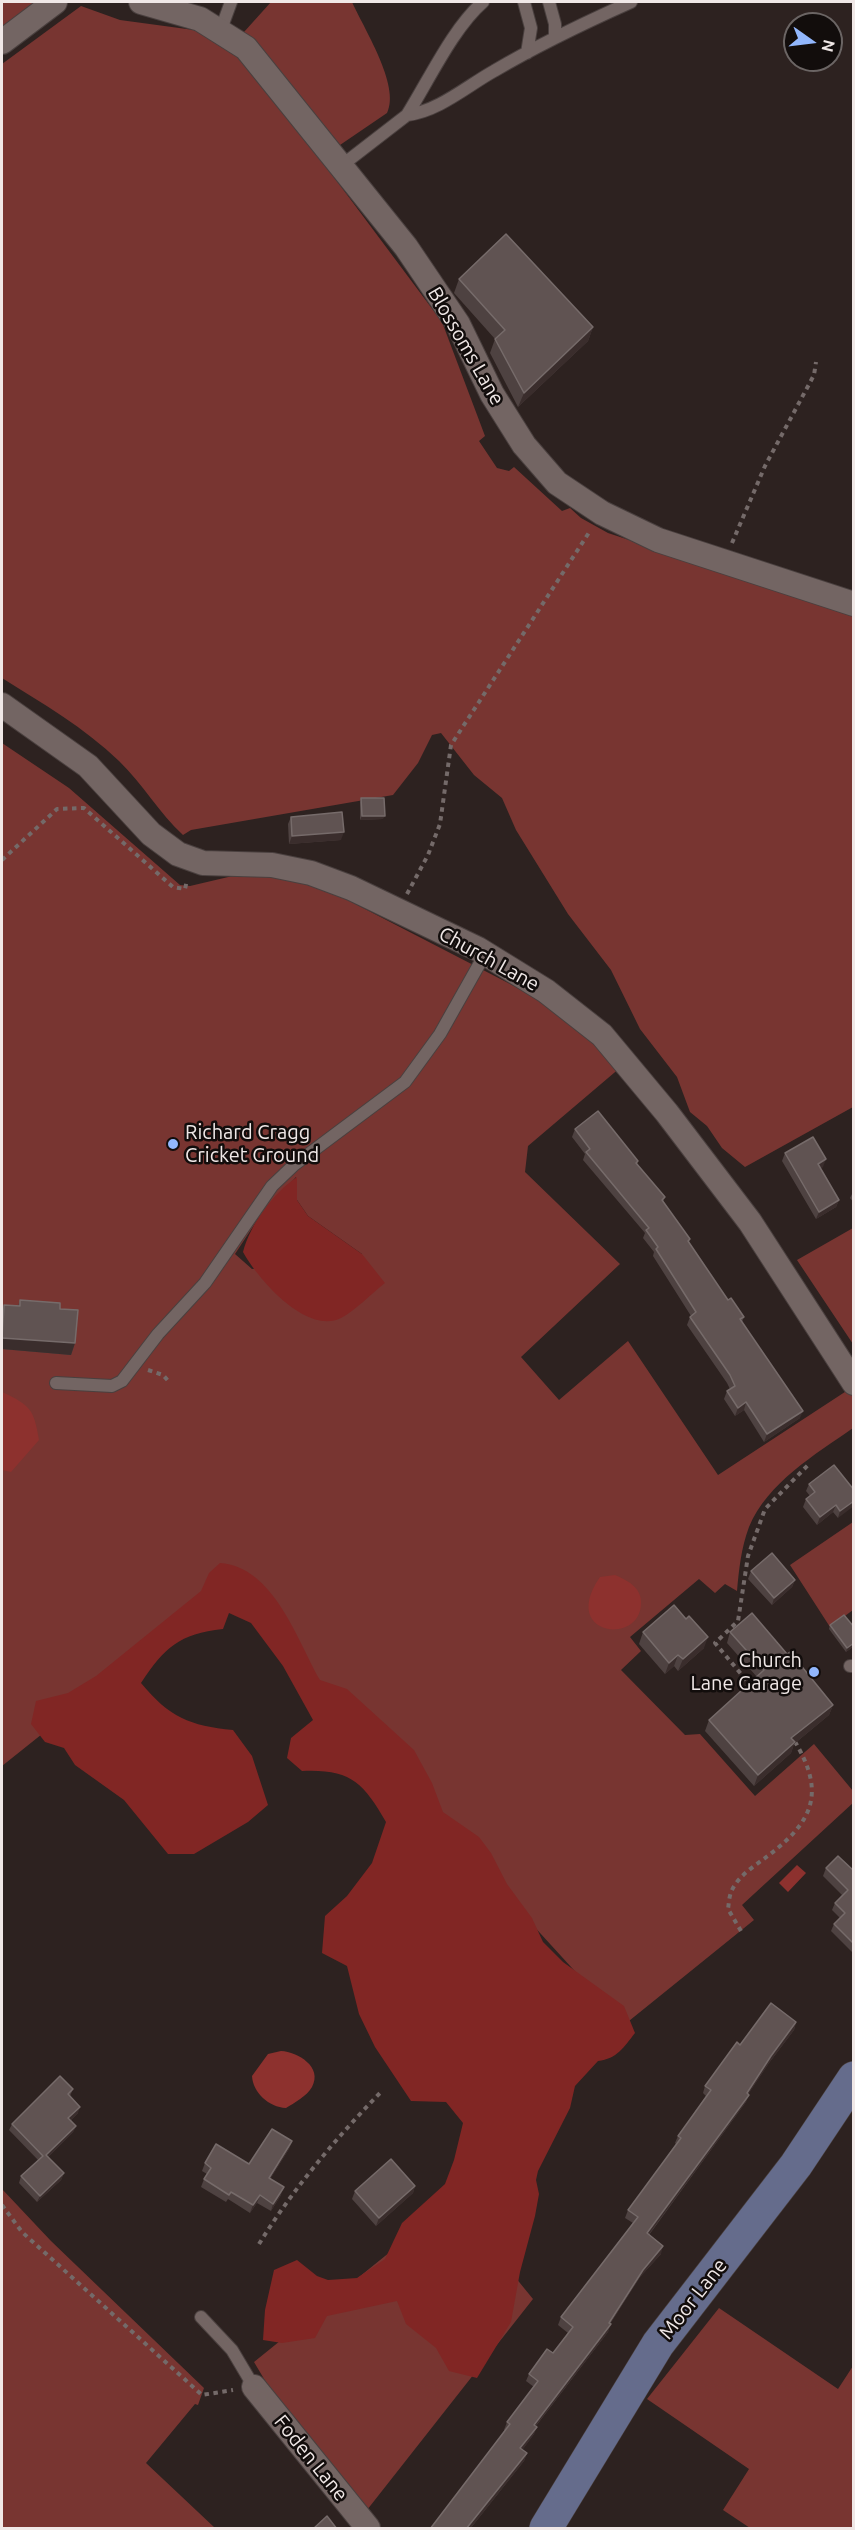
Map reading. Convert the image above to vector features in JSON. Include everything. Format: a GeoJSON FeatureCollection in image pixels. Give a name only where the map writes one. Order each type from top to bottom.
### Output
{"type":"FeatureCollection","features":[{"type":"Feature","properties":{"kind":"street"},"geometry":{"type":"LineString","coordinates":[[2,42],[55,2]]}},
{"type":"Feature","properties":{"kind":"street","name":"Blossoms Lane"},"geometry":{"type":"LineString","coordinates":[[141,2],[200,19],[246,48],[406,247],[458,324],[492,394],[524,445],[557,483],[602,513],[658,540],[725,564],[854,604]]}},
{"type":"Feature","properties":{"kind":"street","name":"Church Lane"},"geometry":{"type":"LineString","coordinates":[[2,705],[88,766],[151,834],[178,854],[203,862],[272,865],[311,873],[396,910],[485,954],[546,991],[602,1035],[668,1113],[750,1222],[854,1383]]}},
{"type":"Feature","properties":{"kind":"street","name":"Moor Lane"},"geometry":{"type":"LineString","coordinates":[[546,2529],[657,2344],[796,2165],[854,2078]]}},
{"type":"Feature","properties":{"kind":"street","name":"Foden Lane"},"geometry":{"type":"LineString","coordinates":[[254,2387],[368,2529]]}},
{"type":"Feature","properties":{"kind":"lane"},"geometry":{"type":"LineString","coordinates":[[220,32],[231,2]]}},
{"type":"Feature","properties":{"kind":"lane"},"geometry":{"type":"LineString","coordinates":[[341,166],[407,115],[452,42],[474,10],[483,2]]}},
{"type":"Feature","properties":{"kind":"lane"},"geometry":{"type":"LineString","coordinates":[[524,2],[531,28],[527,53]]}},
{"type":"Feature","properties":{"kind":"lane"},"geometry":{"type":"LineString","coordinates":[[549,2],[555,24],[555,38]]}},
{"type":"Feature","properties":{"kind":"lane"},"geometry":{"type":"LineString","coordinates":[[407,115],[419,114],[555,38],[631,2]]}},
{"type":"Feature","properties":{"kind":"lane"},"geometry":{"type":"LineString","coordinates":[[56,1383],[112,1386],[122,1382],[158,1334],[205,1283],[272,1185],[294,1165],[392,1094],[423,1061],[461,1001],[485,954]]}},
{"type":"Feature","properties":{"kind":"lane"},"geometry":{"type":"LineString","coordinates":[[201,2317],[232,2350],[254,2387]]}},
{"type":"Feature","properties":{"kind":"path"},"geometry":{"type":"LineString","coordinates":[[725,564],[765,466],[814,375],[816,362]]}},
{"type":"Feature","properties":{"kind":"path"},"geometry":{"type":"LineString","coordinates":[[396,910],[428,855],[440,824],[451,745],[602,513]]}},
{"type":"Feature","properties":{"kind":"path"},"geometry":{"type":"LineString","coordinates":[[2,860],[57,809],[84,808],[173,887],[185,889],[192,859]]}},
{"type":"Feature","properties":{"kind":"path"},"geometry":{"type":"LineString","coordinates":[[136,1366],[163,1375],[170,1383]]}},
{"type":"Feature","properties":{"kind":"path"},"geometry":{"type":"LineString","coordinates":[[758,1694],[715,1643],[738,1621],[748,1556],[765,1509],[810,1463]]}},
{"type":"Feature","properties":{"kind":"path"},"geometry":{"type":"LineString","coordinates":[[741,1931],[728,1909],[732,1891],[747,1871],[795,1832],[812,1807],[813,1784],[805,1759],[789,1734]]}},
{"type":"Feature","properties":{"kind":"path"},"geometry":{"type":"LineString","coordinates":[[259,2244],[345,2129],[381,2092]]}},
{"type":"Feature","properties":{"kind":"path"},"geometry":{"type":"LineString","coordinates":[[2,2205],[22,2232],[202,2395],[254,2387]]}},
{"type":"Feature","properties":{"kind":"shaded area"},"geometry":{"type":"Polygon","coordinates":[[[2,2],[36,2],[2,28],[2,2]]]}},
{"type":"Feature","properties":{"kind":"shaded area"},"geometry":{"type":"Polygon","coordinates":[[[271,2],[352,2],[385,73],[390,102],[387,113],[340,145],[289,82],[244,32],[271,2]]]}},
{"type":"Feature","properties":{"kind":"shaded area"},"geometry":{"type":"Polygon","coordinates":[[[81,6],[120,20],[194,30],[206,35],[241,58],[286,113],[442,322],[485,436],[479,441],[497,468],[509,471],[514,467],[562,511],[570,508],[581,518],[608,533],[853,614],[853,1107],[745,1167],[722,1148],[707,1126],[690,1112],[677,1077],[640,1029],[611,970],[568,914],[516,830],[502,798],[474,775],[441,733],[432,735],[418,763],[393,795],[191,830],[183,835],[128,770],[106,749],[63,716],[2,678],[2,64],[81,6]]]}},
{"type":"Feature","properties":{"kind":"shaded area"},"geometry":{"type":"Polygon","coordinates":[[[2,743],[69,788],[180,885],[190,886],[241,874],[309,880],[543,1001],[585,1030],[621,1067],[528,1146],[525,1172],[620,1264],[521,1357],[559,1400],[628,1341],[718,1475],[851,1388],[853,1428],[780,1483],[757,1511],[744,1543],[737,1591],[725,1584],[715,1593],[699,1579],[630,1637],[641,1651],[621,1670],[685,1735],[700,1734],[755,1796],[814,1744],[853,1791],[854,1802],[742,1905],[754,1920],[624,2025],[467,1853],[230,1584],[2,1766],[2,743]],[[296,1177],[258,1219],[235,1254],[252,1269],[362,1254],[308,1216],[297,1200],[296,1177]]]}},
{"type":"Feature","properties":{"kind":"shaded area"},"geometry":{"type":"Polygon","coordinates":[[[297,1177],[297,1200],[308,1216],[362,1254],[385,1283],[341,1318],[327,1321],[313,1319],[284,1302],[260,1276],[243,1252],[251,1231],[264,1210],[279,1192],[297,1177]]]}},
{"type":"Feature","properties":{"kind":"shaded area"},"geometry":{"type":"Polygon","coordinates":[[[853,1228],[853,1344],[797,1260],[853,1228]]]}},
{"type":"Feature","properties":{"kind":"shaded area"},"geometry":{"type":"Polygon","coordinates":[[[2,1392],[29,1409],[35,1421],[39,1440],[11,1472],[2,1470],[2,1392]]]}},
{"type":"Feature","properties":{"kind":"shaded area"},"geometry":{"type":"Polygon","coordinates":[[[853,1522],[853,1610],[830,1627],[790,1565],[853,1522]]]}},
{"type":"Feature","properties":{"kind":"shaded area"},"geometry":{"type":"Polygon","coordinates":[[[220,1563],[239,1568],[255,1577],[269,1591],[282,1608],[320,1680],[347,1689],[414,1750],[432,1783],[443,1812],[479,1837],[491,1853],[507,1884],[532,1918],[543,1942],[563,1962],[624,2006],[635,2033],[619,2052],[610,2058],[598,2061],[575,2086],[570,2108],[538,2171],[536,2180],[539,2194],[520,2272],[511,2322],[477,2378],[449,2371],[436,2348],[406,2324],[397,2301],[327,2316],[315,2338],[282,2343],[263,2340],[265,2310],[274,2270],[297,2260],[317,2276],[328,2280],[357,2278],[385,2259],[402,2223],[445,2184],[454,2160],[463,2123],[446,2102],[411,2101],[375,2047],[359,2014],[347,1966],[322,1953],[325,1916],[347,1896],[372,1863],[386,1822],[370,1797],[353,1781],[332,1772],[302,1771],[287,1758],[291,1738],[313,1720],[283,1666],[251,1623],[229,1613],[223,1629],[195,1634],[174,1644],[158,1660],[141,1683],[161,1704],[181,1718],[204,1726],[233,1730],[252,1756],[268,1805],[248,1822],[194,1854],[168,1854],[124,1800],[75,1765],[64,1748],[45,1742],[31,1724],[36,1701],[68,1693],[96,1676],[201,1591],[209,1573],[220,1563]]]}},
{"type":"Feature","properties":{"kind":"shaded area"},"geometry":{"type":"Polygon","coordinates":[[[615,1575],[629,1582],[641,1598],[638,1617],[629,1625],[617,1629],[605,1628],[595,1622],[589,1612],[590,1597],[600,1577],[615,1575]]]}},
{"type":"Feature","properties":{"kind":"shaded area"},"geometry":{"type":"Polygon","coordinates":[[[797,1865],[806,1873],[788,1892],[779,1883],[797,1865]]]}},
{"type":"Feature","properties":{"kind":"shaded area"},"geometry":{"type":"Polygon","coordinates":[[[281,2051],[295,2054],[307,2062],[312,2067],[315,2080],[310,2090],[286,2108],[274,2105],[263,2098],[255,2088],[252,2076],[268,2054],[281,2051]]]}},
{"type":"Feature","properties":{"kind":"shaded area"},"geometry":{"type":"Polygon","coordinates":[[[2,2189],[51,2241],[204,2388],[198,2405],[195,2404],[146,2463],[215,2528],[2,2528],[2,2189]]]}},
{"type":"Feature","properties":{"kind":"shaded area"},"geometry":{"type":"Polygon","coordinates":[[[453,2201],[533,2299],[367,2510],[270,2389],[254,2362],[453,2201]]]}},
{"type":"Feature","properties":{"kind":"shaded area"},"geometry":{"type":"Polygon","coordinates":[[[719,2308],[838,2389],[853,2366],[853,2528],[750,2528],[723,2510],[749,2469],[647,2399],[719,2308]]]}},
{"type":"Feature","properties":{"kind":"building"},"geometry":{"type":"Polygon","coordinates":[[[506,234],[593,327],[524,393],[495,339],[505,330],[459,279],[506,234]]]}},
{"type":"Feature","properties":{"kind":"building"},"geometry":{"type":"Polygon","coordinates":[[[361,798],[384,798],[385,816],[362,816],[361,798]]]}},
{"type":"Feature","properties":{"kind":"building"},"geometry":{"type":"Polygon","coordinates":[[[342,812],[344,832],[292,836],[291,817],[342,812]]]}},
{"type":"Feature","properties":{"kind":"building"},"geometry":{"type":"Polygon","coordinates":[[[598,1111],[638,1161],[636,1163],[665,1197],[662,1200],[690,1239],[688,1241],[728,1300],[731,1298],[744,1317],[740,1319],[803,1411],[767,1434],[746,1402],[738,1408],[727,1391],[735,1386],[730,1375],[690,1317],[696,1312],[656,1249],[658,1247],[646,1230],[649,1228],[586,1152],[590,1149],[575,1129],[598,1111]]]}},
{"type":"Feature","properties":{"kind":"building"},"geometry":{"type":"Polygon","coordinates":[[[813,1137],[826,1159],[818,1164],[839,1200],[819,1212],[785,1153],[813,1137]]]}},
{"type":"Feature","properties":{"kind":"building"},"geometry":{"type":"Polygon","coordinates":[[[20,1300],[60,1303],[60,1309],[78,1310],[75,1343],[2,1338],[4,1305],[20,1306],[20,1300]]]}},
{"type":"Feature","properties":{"kind":"building"},"geometry":{"type":"Polygon","coordinates":[[[834,1465],[854,1490],[854,1501],[840,1511],[836,1505],[820,1517],[806,1499],[815,1492],[809,1484],[834,1465]]]}},
{"type":"Feature","properties":{"kind":"building"},"geometry":{"type":"Polygon","coordinates":[[[772,1553],[795,1580],[774,1598],[751,1571],[772,1553]]]}},
{"type":"Feature","properties":{"kind":"building"},"geometry":{"type":"Polygon","coordinates":[[[674,1605],[686,1619],[689,1616],[708,1637],[683,1659],[678,1655],[669,1663],[643,1632],[674,1605]]]}},
{"type":"Feature","properties":{"kind":"building"},"geometry":{"type":"Polygon","coordinates":[[[752,1613],[787,1654],[790,1652],[833,1705],[791,1738],[795,1742],[758,1775],[709,1720],[764,1670],[730,1632],[752,1613]]]}},
{"type":"Feature","properties":{"kind":"building"},"geometry":{"type":"Polygon","coordinates":[[[844,1615],[854,1627],[854,1643],[847,1648],[830,1625],[844,1615]]]}},
{"type":"Feature","properties":{"kind":"building"},"geometry":{"type":"Polygon","coordinates":[[[838,1856],[854,1871],[854,1944],[834,1924],[845,1913],[835,1903],[848,1890],[826,1868],[838,1856]]]}},
{"type":"Feature","properties":{"kind":"building"},"geometry":{"type":"Polygon","coordinates":[[[771,2003],[796,2022],[747,2093],[749,2095],[647,2233],[663,2246],[643,2270],[609,2323],[611,2324],[534,2425],[537,2427],[520,2448],[527,2453],[466,2529],[430,2529],[510,2424],[507,2422],[538,2381],[529,2374],[547,2349],[553,2353],[573,2327],[561,2317],[638,2217],[628,2210],[681,2138],[678,2136],[711,2090],[705,2086],[737,2042],[740,2045],[771,2003]]]}},
{"type":"Feature","properties":{"kind":"building"},"geometry":{"type":"Polygon","coordinates":[[[60,2076],[73,2089],[68,2094],[80,2107],[68,2118],[76,2126],[46,2155],[64,2173],[40,2196],[21,2176],[43,2156],[12,2124],[60,2076]]]}},
{"type":"Feature","properties":{"kind":"building"},"geometry":{"type":"Polygon","coordinates":[[[272,2129],[292,2141],[269,2178],[284,2187],[273,2204],[260,2195],[253,2205],[231,2192],[229,2195],[204,2179],[211,2168],[205,2163],[216,2144],[249,2164],[272,2129]]]}},
{"type":"Feature","properties":{"kind":"building"},"geometry":{"type":"Polygon","coordinates":[[[391,2159],[415,2186],[379,2218],[355,2191],[391,2159]]]}},
{"type":"Feature","properties":{"kind":"building"},"geometry":{"type":"Polygon","coordinates":[[[327,2516],[337,2529],[313,2529],[327,2516]]]}},
{"type":"Feature","properties":{"kind":"place","name":"Richard Cragg Cricket Ground"},"geometry":{"type":"Point","coordinates":[173,1144]}},
{"type":"Feature","properties":{"kind":"place","name":"Church Lane Garage"},"geometry":{"type":"Point","coordinates":[814,1672]}}]}
